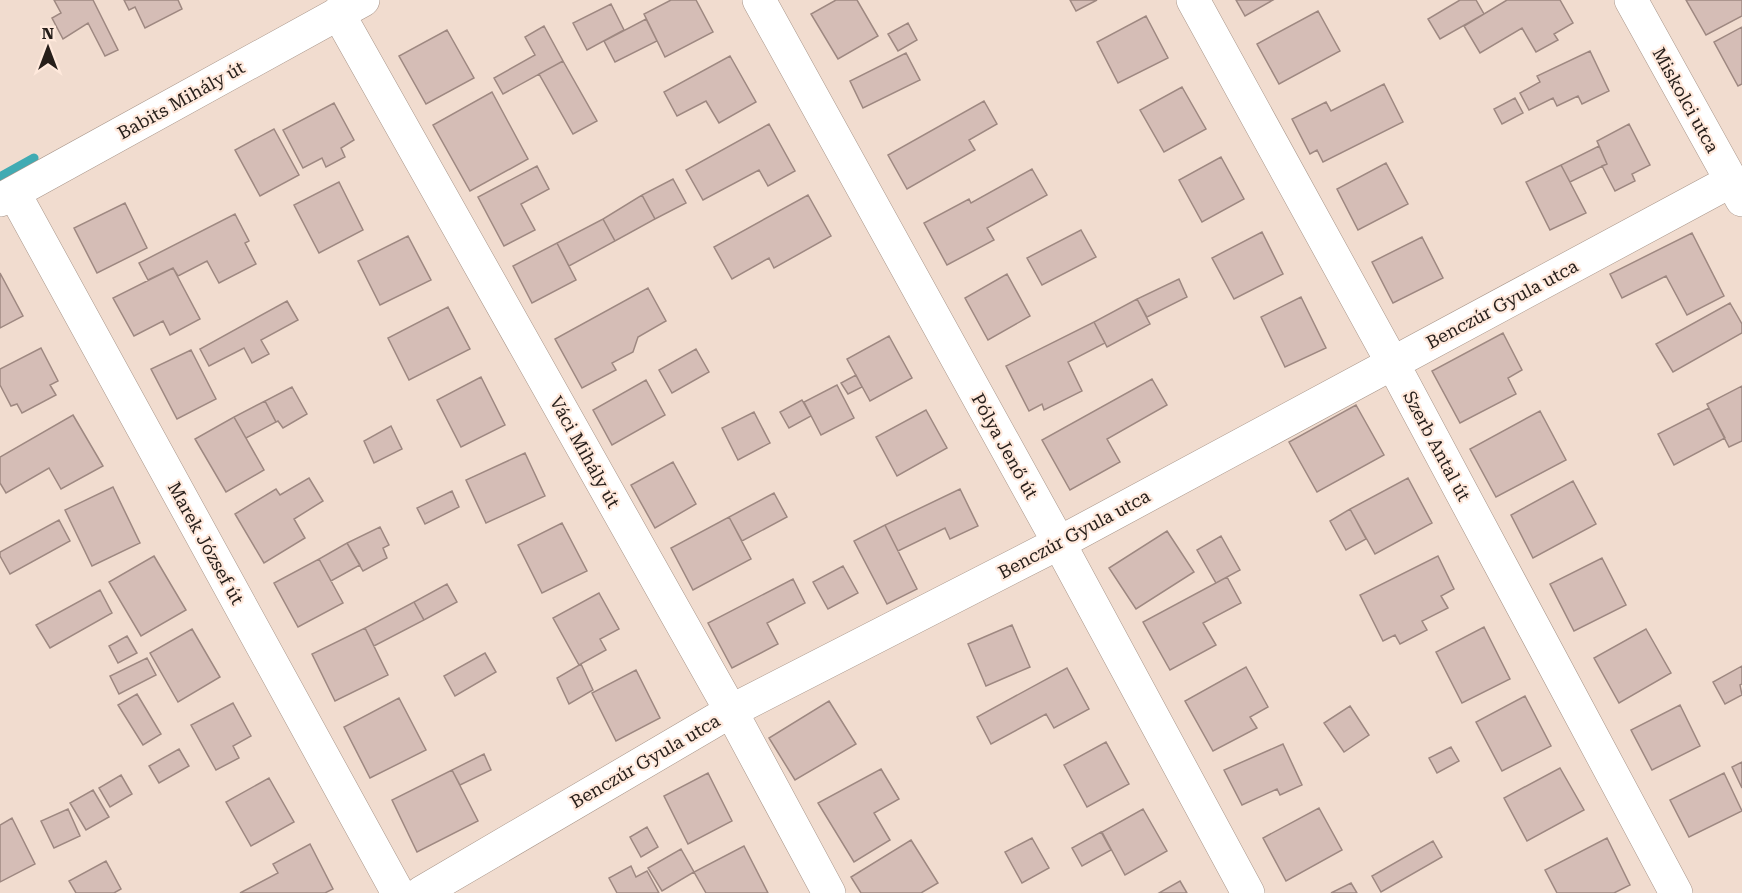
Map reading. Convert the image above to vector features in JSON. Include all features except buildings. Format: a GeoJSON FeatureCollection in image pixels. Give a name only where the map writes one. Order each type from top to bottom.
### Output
{"type":"FeatureCollection","features":[{"type":"Feature","properties":{"kind":"street","name":"Pólya Jenő út"},"geometry":{"type":"LineString","coordinates":[[759,0],[1059,543],[1248,893]]}},
{"type":"Feature","properties":{"kind":"street","name":"Szerb Antal út"},"geometry":{"type":"LineString","coordinates":[[1193,0],[1393,364],[1676,893]]}},
{"type":"Feature","properties":{"kind":"street","name":"Miskolci utca"},"geometry":{"type":"LineString","coordinates":[[1631,0],[1736,190]]}},
{"type":"Feature","properties":{"kind":"street","name":"Babits Mihály út"},"geometry":{"type":"LineString","coordinates":[[7,196],[350,7]]}},
{"type":"Feature","properties":{"kind":"street","name":"Váci Mihály út"},"geometry":{"type":"LineString","coordinates":[[350,7],[829,893]]}},
{"type":"Feature","properties":{"kind":"street","name":"Benczúr Gyula utca"},"geometry":{"type":"LineString","coordinates":[[421,893],[731,711],[1059,543],[1393,364],[1736,190]]}},
{"type":"Feature","properties":{"kind":"street","name":"Marek József út"},"geometry":{"type":"LineString","coordinates":[[7,196],[398,893]]}},
{"type":"Feature","properties":{"kind":"waterway"},"geometry":{"type":"LineString","coordinates":[[0,177],[34,158]]}}]}
